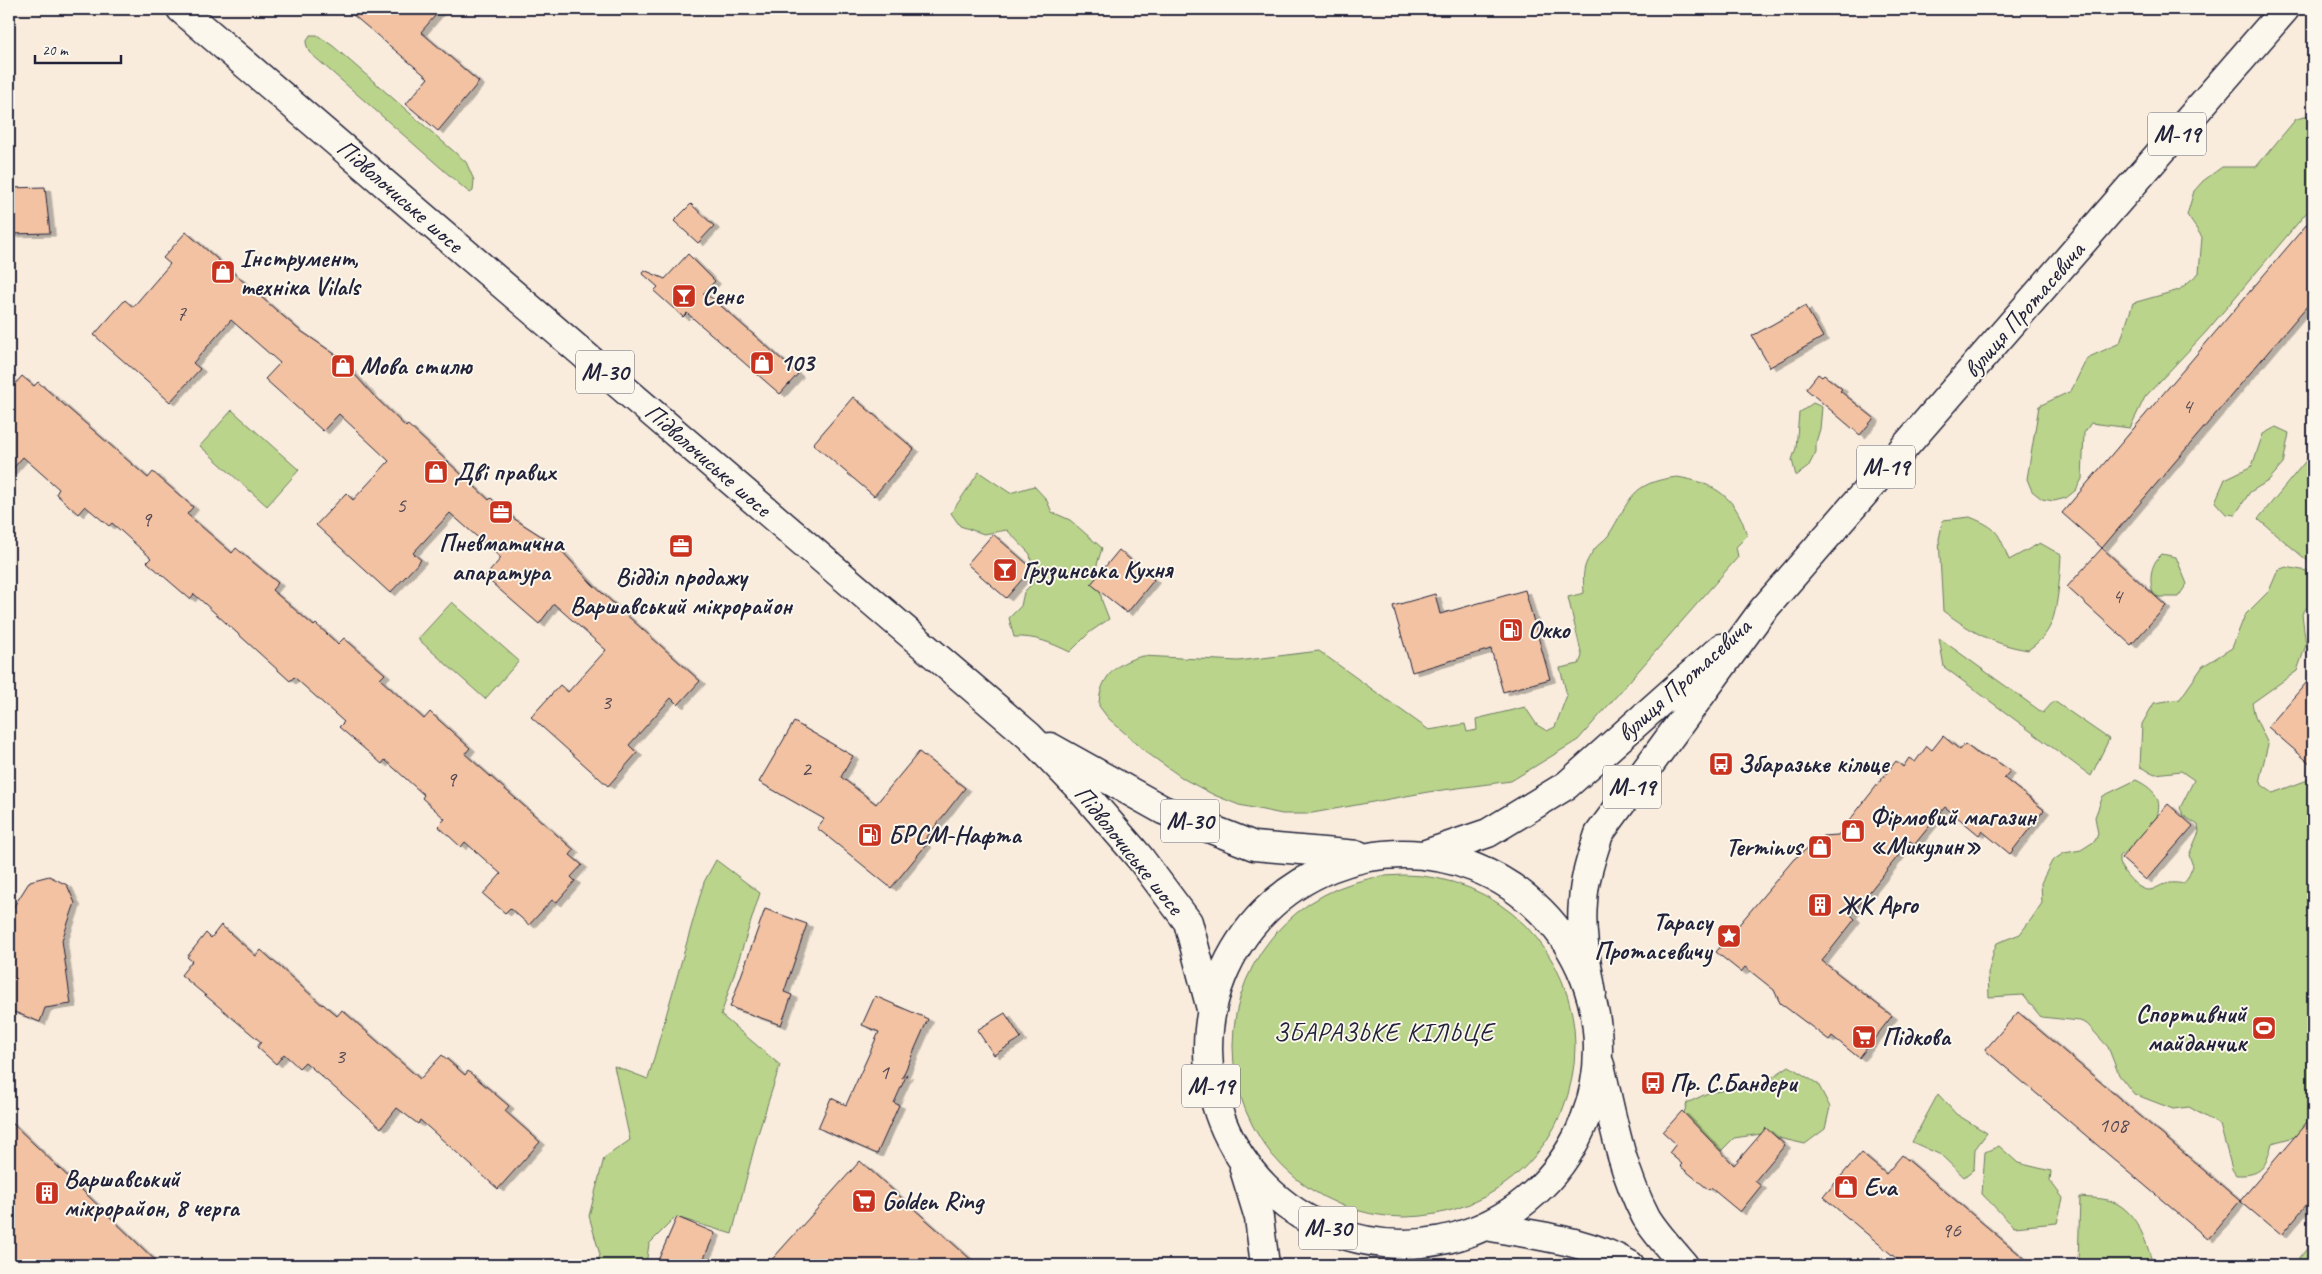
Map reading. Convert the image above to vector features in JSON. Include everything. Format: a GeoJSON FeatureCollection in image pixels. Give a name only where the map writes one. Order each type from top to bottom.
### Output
{"type":"FeatureCollection","features":[{"type":"Feature","properties":{"kind":"main road","name":"Підволочиське шосе"},"geometry":{"type":"LineString","coordinates":[[182,9],[1029,736],[1082,791],[1140,858],[1188,922],[1211,1009]]}},
{"type":"Feature","properties":{"kind":"main road","name":"вулиця Протасевича"},"geometry":{"type":"LineString","coordinates":[[1592,994],[1584,945],[1583,902],[1588,870],[1598,834],[1763,610],[2285,9]]}},
{"type":"Feature","properties":{"kind":"main road","name":"вулиця Протасевича"},"geometry":{"type":"LineString","coordinates":[[1426,854],[1488,833],[1567,785],[1763,610]]}},
{"type":"Feature","properties":{"kind":"main road","name":"Підволочиське шосе"},"geometry":{"type":"LineString","coordinates":[[1029,736],[1163,810],[1254,846],[1367,856]]}},
{"type":"Feature","properties":{"kind":"main road","name":"М-19"},"geometry":{"type":"LineString","coordinates":[[1265,1265],[1259,1218],[1240,1158],[1222,1123],[1211,1086],[1207,1047],[1211,1009],[1231,955],[1266,908],[1313,875],[1367,856],[1426,854]]}},
{"type":"Feature","properties":{"kind":"main road"},"geometry":{"type":"LineString","coordinates":[[1426,854],[1482,869],[1530,899],[1568,942],[1592,994]]}},
{"type":"Feature","properties":{"kind":"main road","name":"М-19"},"geometry":{"type":"LineString","coordinates":[[1405,1265],[1439,1242],[1487,1226],[1543,1187],[1577,1139],[1582,1131],[1600,1065],[1592,994]]}},
{"type":"Feature","properties":{"kind":"main road"},"geometry":{"type":"LineString","coordinates":[[1600,1065],[1610,1116],[1629,1173],[1647,1218],[1684,1265]]}},
{"type":"Feature","properties":{"kind":"main road","name":"М-30"},"geometry":{"type":"LineString","coordinates":[[1240,1158],[1270,1192],[1307,1219],[1348,1237],[1393,1245],[1439,1242]]}},
{"type":"Feature","properties":{"kind":"main road"},"geometry":{"type":"LineString","coordinates":[[1487,1226],[1571,1242],[1618,1258],[1630,1265]]}},
{"type":"Feature","properties":{"kind":"green space"},"geometry":{"type":"Polygon","coordinates":[[[310,35],[317,35],[333,46],[466,162],[474,180],[473,191],[470,193],[465,189],[309,52],[306,43],[310,35]]]}},
{"type":"Feature","properties":{"kind":"green space"},"geometry":{"type":"Polygon","coordinates":[[[2313,115],[2313,205],[2206,332],[2145,397],[2130,428],[2091,423],[2084,433],[2082,479],[2076,490],[2066,498],[2054,501],[2042,499],[2032,491],[2027,479],[2039,406],[2071,391],[2087,358],[2120,343],[2133,303],[2179,290],[2199,273],[2202,237],[2187,215],[2194,191],[2203,181],[2222,167],[2256,167],[2296,119],[2313,115]]]}},
{"type":"Feature","properties":{"kind":"green space"},"geometry":{"type":"Polygon","coordinates":[[[1813,403],[1822,407],[1816,452],[1808,467],[1796,476],[1792,460],[1796,448],[1799,413],[1813,403]]]}},
{"type":"Feature","properties":{"kind":"green space"},"geometry":{"type":"Polygon","coordinates":[[[232,410],[299,470],[267,506],[200,446],[232,410]]]}},
{"type":"Feature","properties":{"kind":"green space"},"geometry":{"type":"Polygon","coordinates":[[[2276,427],[2289,433],[2283,464],[2268,481],[2250,492],[2235,515],[2226,514],[2215,502],[2225,479],[2252,466],[2263,434],[2276,427]]]}},
{"type":"Feature","properties":{"kind":"green space"},"geometry":{"type":"Polygon","coordinates":[[[2313,452],[2313,557],[2309,562],[2258,519],[2313,452]]]}},
{"type":"Feature","properties":{"kind":"green space"},"geometry":{"type":"Polygon","coordinates":[[[979,472],[1010,493],[1034,486],[1046,499],[1052,512],[1070,520],[1102,548],[1096,568],[1102,601],[1109,619],[1090,632],[1070,652],[1036,639],[1014,637],[1009,618],[1021,606],[1024,592],[1034,582],[1030,554],[1007,530],[984,534],[960,526],[951,513],[979,472]]]}},
{"type":"Feature","properties":{"kind":"green space"},"geometry":{"type":"Polygon","coordinates":[[[1677,477],[1703,483],[1713,488],[1722,494],[1737,511],[1747,536],[1736,547],[1738,557],[1578,740],[1511,781],[1428,792],[1307,814],[1282,814],[1239,805],[1214,795],[1184,779],[1146,752],[1108,718],[1099,706],[1102,687],[1111,673],[1125,662],[1143,656],[1238,661],[1319,651],[1429,730],[1465,724],[1467,732],[1477,730],[1476,719],[1525,707],[1537,725],[1547,731],[1555,727],[1567,695],[1560,668],[1579,664],[1582,656],[1568,597],[1584,593],[1584,575],[1587,561],[1608,536],[1633,495],[1649,484],[1677,477]]]}},
{"type":"Feature","properties":{"kind":"green space"},"geometry":{"type":"Polygon","coordinates":[[[1970,517],[1987,525],[1996,532],[2009,560],[2040,543],[2061,555],[2055,613],[2047,632],[2028,650],[1993,641],[1943,611],[1939,539],[1943,520],[1970,517]]]}},
{"type":"Feature","properties":{"kind":"green space"},"geometry":{"type":"Polygon","coordinates":[[[2162,554],[2176,557],[2187,584],[2178,597],[2154,597],[2151,586],[2152,568],[2162,554]]]}},
{"type":"Feature","properties":{"kind":"green space"},"geometry":{"type":"Polygon","coordinates":[[[2313,566],[2313,606],[2307,607],[2302,614],[2306,645],[2297,671],[2252,703],[2255,717],[2268,744],[2260,778],[2262,785],[2273,793],[2313,778],[2313,1050],[2310,1056],[2313,1066],[2313,1123],[2298,1136],[2272,1143],[2268,1158],[2258,1171],[2252,1174],[2236,1175],[2232,1169],[2220,1125],[2189,1107],[2173,1109],[2134,1094],[2119,1075],[2108,1047],[2087,1024],[2080,1021],[2041,1017],[2023,995],[1989,997],[1988,974],[1997,943],[2020,934],[2042,903],[2041,883],[2052,861],[2064,853],[2081,850],[2095,841],[2098,834],[2095,817],[2103,796],[2136,780],[2150,788],[2157,798],[2157,816],[2148,835],[2119,856],[2119,863],[2132,881],[2145,890],[2165,884],[2185,882],[2193,866],[2189,855],[2199,832],[2198,825],[2184,816],[2180,808],[2194,780],[2181,771],[2155,774],[2140,767],[2142,724],[2154,703],[2180,699],[2203,666],[2232,648],[2245,615],[2269,591],[2278,570],[2286,567],[2307,571],[2313,566]]]}},
{"type":"Feature","properties":{"kind":"green space"},"geometry":{"type":"Polygon","coordinates":[[[452,602],[519,661],[485,699],[418,639],[452,602]]]}},
{"type":"Feature","properties":{"kind":"green space"},"geometry":{"type":"Polygon","coordinates":[[[1939,638],[2043,713],[2054,701],[2109,739],[2091,776],[1944,667],[1939,638]]]}},
{"type":"Feature","properties":{"kind":"green space"},"geometry":{"type":"Polygon","coordinates":[[[716,860],[760,893],[721,1015],[780,1065],[757,1137],[732,1234],[676,1217],[649,1244],[646,1265],[597,1265],[600,1255],[589,1216],[604,1158],[630,1140],[614,1066],[648,1079],[704,882],[716,860]]]}},
{"type":"Feature","properties":{"kind":"green space","name":"Збаразьке кільце"},"geometry":{"type":"Polygon","coordinates":[[[1404,875],[1437,879],[1469,888],[1499,904],[1525,925],[1546,951],[1562,981],[1571,1013],[1575,1046],[1571,1079],[1562,1111],[1546,1141],[1525,1167],[1499,1188],[1469,1204],[1437,1213],[1404,1217],[1371,1213],[1339,1204],[1309,1188],[1283,1167],[1262,1141],[1246,1111],[1237,1079],[1233,1046],[1237,1013],[1246,981],[1262,951],[1283,925],[1309,904],[1339,888],[1371,879],[1404,875]]]}},
{"type":"Feature","properties":{"kind":"green space"},"geometry":{"type":"Polygon","coordinates":[[[1789,1066],[1818,1084],[1830,1107],[1825,1129],[1805,1144],[1761,1134],[1734,1138],[1721,1151],[1681,1123],[1687,1103],[1708,1093],[1762,1084],[1789,1066]]]}},
{"type":"Feature","properties":{"kind":"green space"},"geometry":{"type":"Polygon","coordinates":[[[1938,1094],[1956,1114],[1987,1133],[1975,1149],[1974,1169],[1964,1177],[1941,1155],[1912,1142],[1938,1094]]]}},
{"type":"Feature","properties":{"kind":"green space"},"geometry":{"type":"Polygon","coordinates":[[[1999,1146],[2018,1163],[2051,1171],[2050,1181],[2063,1198],[2057,1223],[2014,1227],[1982,1194],[1985,1152],[1999,1146]]]}},
{"type":"Feature","properties":{"kind":"green space"},"geometry":{"type":"Polygon","coordinates":[[[2080,1197],[2108,1200],[2126,1210],[2133,1217],[2143,1236],[2153,1265],[2078,1265],[2080,1197]]]}},
{"type":"Feature","properties":{"kind":"green space"},"geometry":{"type":"Polygon","coordinates":[[[2313,1241],[2313,1265],[2294,1265],[2313,1241]]]}},
{"type":"Feature","properties":{"kind":"green space"},"geometry":{"type":"Polygon","coordinates":[[[2254,1258],[2274,1265],[2233,1265],[2254,1258]]]}},
{"type":"Feature","properties":{"kind":"green space"},"geometry":{"type":"Polygon","coordinates":[[[1546,1261],[1570,1261],[1594,1265],[1526,1265],[1546,1261]]]}},
{"type":"Feature","properties":{"kind":"building"},"geometry":{"type":"Polygon","coordinates":[[[346,9],[441,9],[421,32],[479,82],[438,131],[406,104],[428,78],[346,9]]]}},
{"type":"Feature","properties":{"kind":"building"},"geometry":{"type":"Polygon","coordinates":[[[45,187],[50,233],[9,234],[9,188],[45,187]]]}},
{"type":"Feature","properties":{"kind":"building"},"geometry":{"type":"Polygon","coordinates":[[[691,204],[714,226],[698,243],[674,221],[691,204]]]}},
{"type":"Feature","properties":{"kind":"building"},"geometry":{"type":"Polygon","coordinates":[[[2313,217],[2313,299],[2102,548],[2062,513],[2313,217]]]}},
{"type":"Feature","properties":{"kind":"building"},"geometry":{"type":"Polygon","coordinates":[[[186,232],[298,329],[339,357],[373,395],[406,427],[408,425],[489,500],[491,498],[513,518],[558,547],[592,584],[700,681],[678,705],[671,698],[629,745],[637,753],[608,786],[531,717],[560,685],[568,692],[606,650],[554,604],[539,624],[485,577],[501,558],[450,513],[413,553],[421,560],[390,593],[316,525],[346,493],[353,500],[389,461],[339,414],[323,431],[265,379],[280,363],[231,320],[193,363],[200,369],[170,402],[94,335],[125,300],[133,307],[170,264],[163,258],[186,232]]]}},
{"type":"Feature","properties":{"kind":"building"},"geometry":{"type":"Polygon","coordinates":[[[688,254],[715,281],[703,294],[712,298],[798,374],[780,394],[687,313],[683,317],[654,291],[658,287],[642,273],[644,270],[665,279],[688,254]]]}},
{"type":"Feature","properties":{"kind":"building"},"geometry":{"type":"Polygon","coordinates":[[[1805,306],[1823,337],[1770,367],[1752,336],[1805,306]]]}},
{"type":"Feature","properties":{"kind":"building"},"geometry":{"type":"Polygon","coordinates":[[[1818,374],[1822,377],[1824,375],[1842,389],[1840,391],[1874,418],[1860,435],[1806,389],[1818,374]]]}},
{"type":"Feature","properties":{"kind":"building"},"geometry":{"type":"Polygon","coordinates":[[[22,376],[34,386],[38,382],[148,478],[153,472],[193,507],[187,514],[232,553],[236,548],[278,583],[272,590],[314,626],[316,624],[338,644],[344,638],[385,674],[380,679],[424,719],[430,712],[470,748],[465,754],[574,850],[570,855],[582,865],[571,877],[575,881],[556,903],[552,900],[529,925],[510,908],[505,913],[483,894],[501,874],[465,842],[461,847],[438,826],[445,819],[422,798],[424,795],[385,760],[382,764],[339,727],[344,722],[294,677],[290,681],[194,594],[190,599],[147,562],[151,558],[112,523],[109,526],[85,506],[78,514],[56,494],[59,489],[23,457],[9,473],[9,391],[22,376]]]}},
{"type":"Feature","properties":{"kind":"building"},"geometry":{"type":"Polygon","coordinates":[[[853,397],[914,449],[874,496],[813,444],[853,397]]]}},
{"type":"Feature","properties":{"kind":"building"},"geometry":{"type":"Polygon","coordinates":[[[993,534],[1032,568],[1006,598],[967,564],[993,534]]]}},
{"type":"Feature","properties":{"kind":"building"},"geometry":{"type":"Polygon","coordinates":[[[2102,548],[2166,606],[2131,645],[2067,587],[2102,548]]]}},
{"type":"Feature","properties":{"kind":"building"},"geometry":{"type":"Polygon","coordinates":[[[1119,550],[1154,580],[1127,613],[1091,584],[1119,550]]]}},
{"type":"Feature","properties":{"kind":"building"},"geometry":{"type":"Polygon","coordinates":[[[1525,590],[1550,679],[1503,692],[1491,649],[1412,672],[1393,606],[1435,594],[1440,614],[1525,590]]]}},
{"type":"Feature","properties":{"kind":"building"},"geometry":{"type":"Polygon","coordinates":[[[2313,675],[2313,766],[2268,727],[2313,675]]]}},
{"type":"Feature","properties":{"kind":"building"},"geometry":{"type":"Polygon","coordinates":[[[794,722],[853,756],[841,777],[876,804],[919,752],[965,788],[923,842],[926,845],[891,888],[817,828],[824,819],[759,782],[794,722]]]}},
{"type":"Feature","properties":{"kind":"building","name":"ЖК Арго"},"geometry":{"type":"Polygon","coordinates":[[[1943,736],[1960,750],[1965,744],[1979,755],[1995,760],[2010,771],[2004,778],[2044,810],[2010,854],[1982,831],[1979,835],[1945,807],[1915,844],[1910,841],[1851,915],[1855,919],[1822,961],[1892,1016],[1859,1058],[1832,1036],[1829,1040],[1780,1003],[1774,990],[1745,967],[1741,972],[1716,952],[1794,859],[1823,836],[1838,835],[1896,761],[1903,767],[1909,758],[1915,762],[1927,746],[1932,750],[1943,736]]]}},
{"type":"Feature","properties":{"kind":"building"},"geometry":{"type":"Polygon","coordinates":[[[2168,804],[2193,826],[2146,880],[2121,858],[2168,804]]]}},
{"type":"Feature","properties":{"kind":"building"},"geometry":{"type":"Polygon","coordinates":[[[49,876],[67,885],[75,903],[62,940],[71,1004],[45,1008],[40,1022],[9,1010],[9,914],[30,881],[49,876]]]}},
{"type":"Feature","properties":{"kind":"building"},"geometry":{"type":"Polygon","coordinates":[[[765,909],[807,924],[784,992],[792,995],[781,1025],[730,1007],[765,909]]]}},
{"type":"Feature","properties":{"kind":"building"},"geometry":{"type":"Polygon","coordinates":[[[221,925],[256,956],[261,950],[322,1005],[337,1016],[342,1010],[420,1079],[442,1055],[465,1075],[468,1071],[509,1106],[505,1111],[540,1142],[498,1189],[420,1120],[418,1124],[397,1108],[381,1128],[305,1062],[299,1068],[284,1054],[276,1064],[257,1047],[261,1042],[181,975],[192,961],[187,957],[206,933],[211,938],[221,925]]]}},
{"type":"Feature","properties":{"kind":"building"},"geometry":{"type":"Polygon","coordinates":[[[875,996],[928,1019],[902,1078],[907,1074],[894,1103],[899,1105],[877,1154],[818,1128],[831,1098],[846,1105],[879,1032],[862,1025],[875,996]]]}},
{"type":"Feature","properties":{"kind":"building"},"geometry":{"type":"Polygon","coordinates":[[[2018,1012],[2240,1201],[2208,1239],[1985,1050],[2018,1012]]]}},
{"type":"Feature","properties":{"kind":"building"},"geometry":{"type":"Polygon","coordinates":[[[1005,1013],[1021,1038],[994,1055],[977,1030],[1005,1013]]]}},
{"type":"Feature","properties":{"kind":"building"},"geometry":{"type":"Polygon","coordinates":[[[1682,1111],[1734,1165],[1766,1128],[1785,1145],[1755,1181],[1761,1186],[1740,1212],[1680,1166],[1682,1164],[1669,1153],[1676,1144],[1663,1132],[1682,1111]]]}},
{"type":"Feature","properties":{"kind":"building"},"geometry":{"type":"Polygon","coordinates":[[[2313,1115],[2313,1197],[2281,1235],[2240,1201],[2313,1115]]]}},
{"type":"Feature","properties":{"kind":"building","name":"Варшавський мікрорайон, 8 черга"},"geometry":{"type":"Polygon","coordinates":[[[9,1120],[160,1265],[9,1265],[9,1120]]]}},
{"type":"Feature","properties":{"kind":"building"},"geometry":{"type":"Polygon","coordinates":[[[1861,1153],[1886,1174],[1902,1155],[2032,1265],[1904,1265],[1823,1197],[1861,1153]]]}},
{"type":"Feature","properties":{"kind":"building","name":"Golden Ring"},"geometry":{"type":"Polygon","coordinates":[[[860,1161],[977,1265],[767,1265],[860,1161]]]}},
{"type":"Feature","properties":{"kind":"building"},"geometry":{"type":"Polygon","coordinates":[[[677,1217],[715,1233],[701,1265],[656,1265],[677,1217]]]}},
{"type":"Feature","properties":{"kind":"place","name":"Інструмент, техніка Vilals"},"geometry":{"type":"Point","coordinates":[223,272]}},
{"type":"Feature","properties":{"kind":"place","name":"Сенс"},"geometry":{"type":"Point","coordinates":[684,296]}},
{"type":"Feature","properties":{"kind":"place","name":"103"},"geometry":{"type":"Point","coordinates":[762,363]}},
{"type":"Feature","properties":{"kind":"place","name":"Мова стилю"},"geometry":{"type":"Point","coordinates":[343,366]}},
{"type":"Feature","properties":{"kind":"place","name":"Дві правих"},"geometry":{"type":"Point","coordinates":[436,472]}},
{"type":"Feature","properties":{"kind":"place","name":"Пневматична апаратура"},"geometry":{"type":"Point","coordinates":[501,512]}},
{"type":"Feature","properties":{"kind":"place","name":"Відділ продажу Варшавський мікрорайон"},"geometry":{"type":"Point","coordinates":[681,546]}},
{"type":"Feature","properties":{"kind":"place","name":"Грузинська Кухня"},"geometry":{"type":"Point","coordinates":[1005,570]}},
{"type":"Feature","properties":{"kind":"place","name":"Окко"},"geometry":{"type":"Point","coordinates":[1511,630]}},
{"type":"Feature","properties":{"kind":"place","name":"Збаразьке кільце"},"geometry":{"type":"Point","coordinates":[1721,764]}},
{"type":"Feature","properties":{"kind":"place","name":"Фірмовий магазин «Микулин»"},"geometry":{"type":"Point","coordinates":[1853,831]}},
{"type":"Feature","properties":{"kind":"place","name":"БРСМ-Нафта"},"geometry":{"type":"Point","coordinates":[870,835]}},
{"type":"Feature","properties":{"kind":"place","name":"Terminus"},"geometry":{"type":"Point","coordinates":[1820,847]}},
{"type":"Feature","properties":{"kind":"place","name":"ЖК Арго"},"geometry":{"type":"Point","coordinates":[1820,905]}},
{"type":"Feature","properties":{"kind":"place","name":"Тарасу Протасевичу"},"geometry":{"type":"Point","coordinates":[1729,936]}},
{"type":"Feature","properties":{"kind":"place","name":"Спортивний майданчик"},"geometry":{"type":"Point","coordinates":[2264,1028]}},
{"type":"Feature","properties":{"kind":"place","name":"Підкова"},"geometry":{"type":"Point","coordinates":[1864,1037]}},
{"type":"Feature","properties":{"kind":"place","name":"Пр. С.Бандери"},"geometry":{"type":"Point","coordinates":[1653,1083]}},
{"type":"Feature","properties":{"kind":"place","name":"Eva"},"geometry":{"type":"Point","coordinates":[1846,1187]}},
{"type":"Feature","properties":{"kind":"place","name":"Варшавський мікрорайон, 8 черга"},"geometry":{"type":"Point","coordinates":[47,1193]}},
{"type":"Feature","properties":{"kind":"place","name":"Golden Ring"},"geometry":{"type":"Point","coordinates":[864,1201]}},
{"type":"Feature","properties":{"kind":"district","name":"ЗБАРАЗЬКЕ КІЛЬЦЕ"},"geometry":{"type":"Point","coordinates":[1384,1032]}}]}
